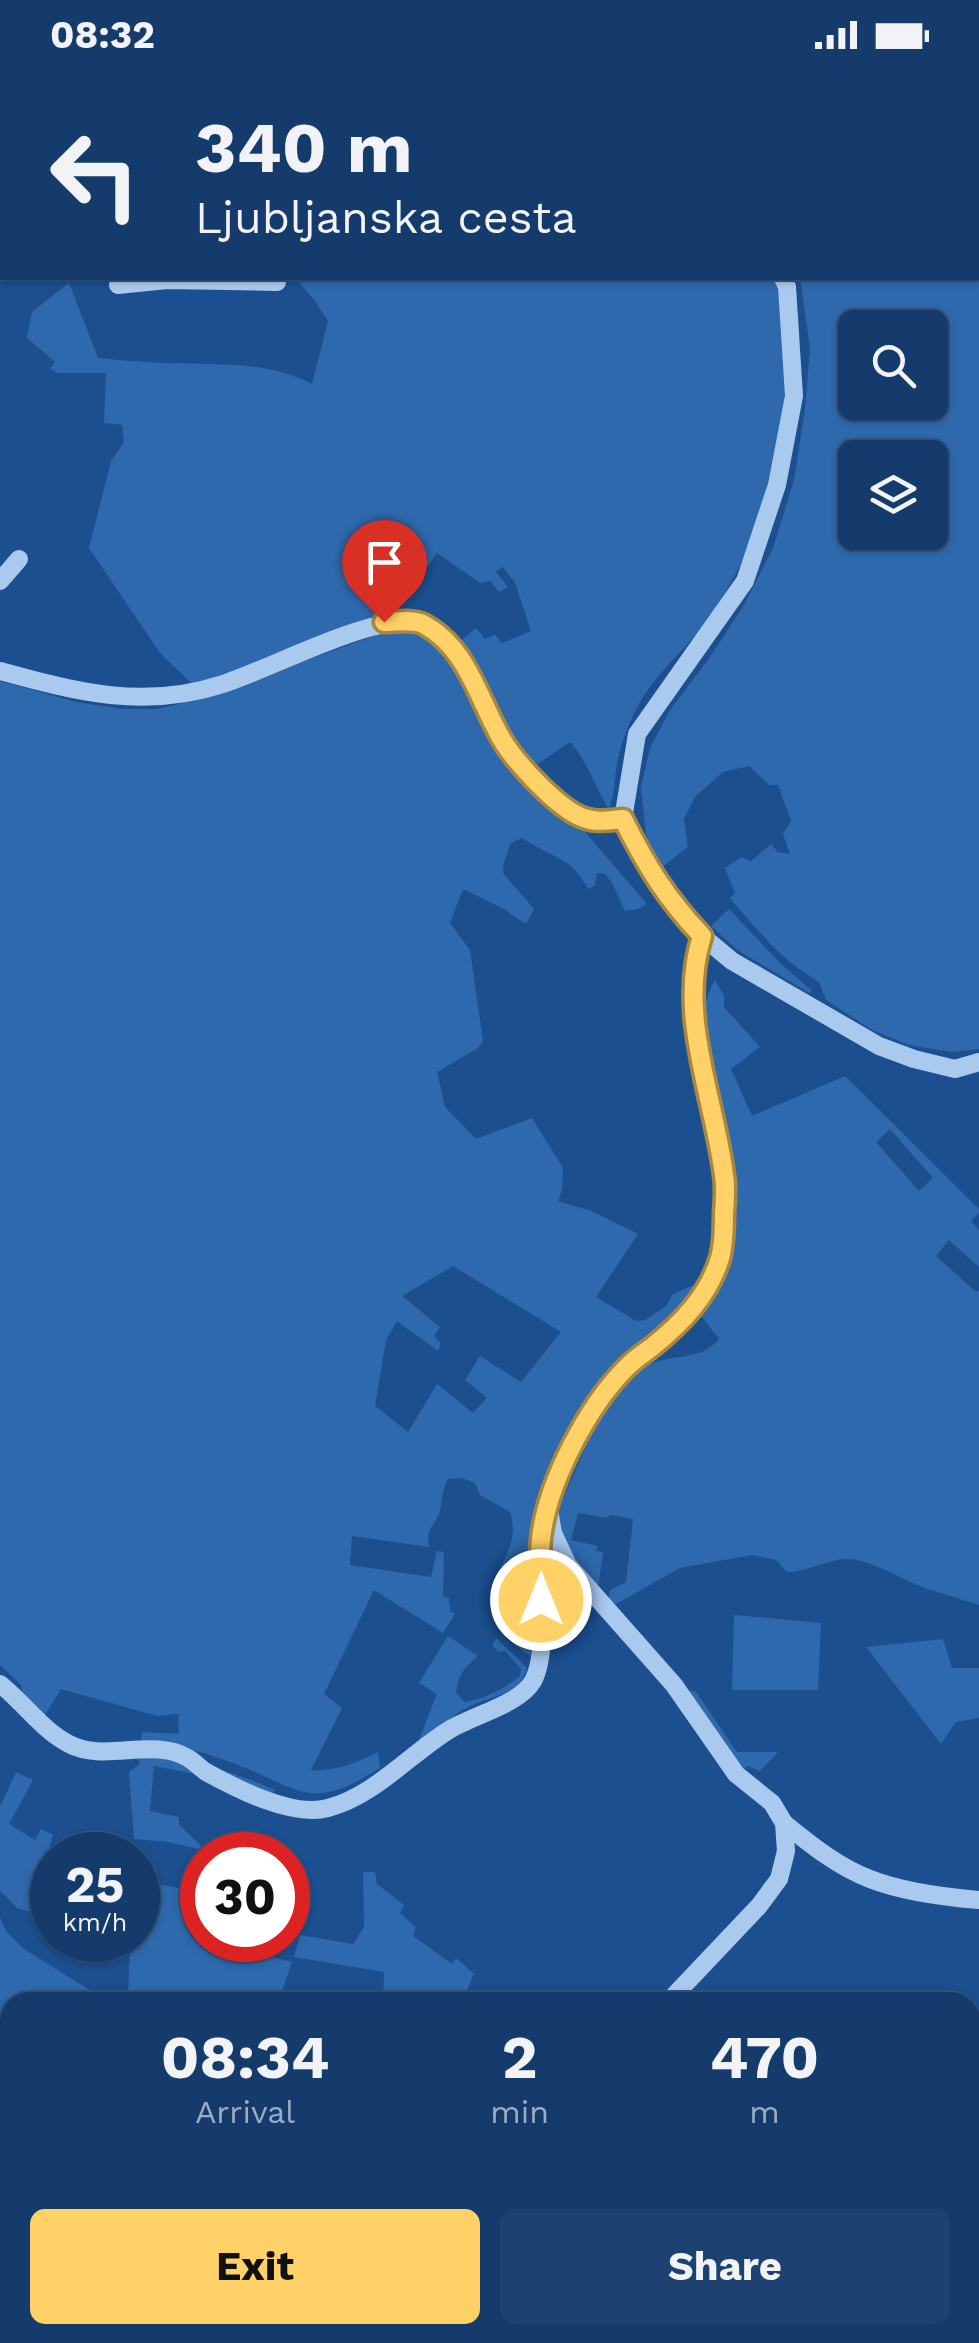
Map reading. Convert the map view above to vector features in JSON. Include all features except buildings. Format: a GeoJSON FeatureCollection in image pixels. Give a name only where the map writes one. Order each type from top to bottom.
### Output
{"type":"FeatureCollection","features":[{"type":"Feature","properties":{"kind":"street"},"geometry":{"type":"LineString","coordinates":[[118,286],[168,280],[277,280]]}},
{"type":"Feature","properties":{"kind":"street"},"geometry":{"type":"LineString","coordinates":[[785,280],[794,396],[777,485],[744,581],[637,734],[623,819],[644,861],[674,906],[732,962],[879,1046],[955,1068],[979,1062]]}},
{"type":"Feature","properties":{"kind":"street"},"geometry":{"type":"LineString","coordinates":[[0,581],[19,558]]}},
{"type":"Feature","properties":{"kind":"street"},"geometry":{"type":"LineString","coordinates":[[0,671],[123,698],[168,695],[220,685],[384,622],[420,622],[446,641],[469,672],[502,741],[543,789],[581,818],[599,822],[623,819]]}},
{"type":"Feature","properties":{"kind":"street"},"geometry":{"type":"LineString","coordinates":[[0,1684],[42,1726],[70,1745],[94,1752],[166,1751],[188,1758],[202,1770],[257,1796],[306,1811],[328,1808],[377,1784],[454,1727],[518,1697],[532,1681],[540,1658],[541,1539],[548,1504],[576,1436],[629,1365],[692,1309],[712,1280],[721,1254],[725,1178],[698,1040],[693,986],[702,936]]}},
{"type":"Feature","properties":{"kind":"street"},"geometry":{"type":"LineString","coordinates":[[548,1504],[554,1533],[568,1564],[674,1684],[736,1774],[772,1803],[784,1823],[813,1847],[868,1879],[979,1900]]}},
{"type":"Feature","properties":{"kind":"street"},"geometry":{"type":"LineString","coordinates":[[677,1992],[759,1906],[779,1879],[786,1852],[784,1823]]}},
{"type":"Feature","properties":{"kind":"shaded area"},"geometry":{"type":"Polygon","coordinates":[[[297,280],[774,280],[786,353],[785,394],[772,477],[760,516],[746,553],[721,599],[695,636],[650,686],[636,710],[621,746],[609,809],[570,742],[535,766],[504,727],[462,640],[476,628],[485,639],[495,635],[502,643],[531,631],[515,583],[503,567],[496,572],[508,587],[499,592],[490,581],[480,583],[437,553],[401,604],[385,615],[213,679],[191,683],[160,653],[89,548],[111,461],[124,442],[122,425],[104,423],[106,373],[58,373],[50,369],[55,362],[27,338],[32,312],[69,283],[98,358],[258,367],[312,384],[328,321],[297,280]]]}},
{"type":"Feature","properties":{"kind":"shaded area"},"geometry":{"type":"Polygon","coordinates":[[[800,280],[979,280],[979,1049],[952,1052],[909,1045],[872,1030],[826,1000],[819,982],[782,955],[730,898],[735,893],[725,868],[741,857],[751,861],[771,844],[778,852],[790,854],[783,834],[791,821],[778,785],[769,785],[749,766],[723,772],[695,797],[684,819],[688,847],[661,868],[646,835],[641,787],[650,748],[670,710],[744,605],[773,548],[794,480],[810,348],[800,280]]]}},
{"type":"Feature","properties":{"kind":"shaded area"},"geometry":{"type":"Polygon","coordinates":[[[413,630],[439,642],[529,785],[563,817],[579,825],[647,904],[625,911],[605,874],[597,873],[595,885],[589,889],[567,863],[522,838],[511,843],[503,873],[534,909],[526,924],[463,889],[450,923],[470,950],[483,1041],[478,1048],[437,1072],[445,1107],[476,1139],[532,1118],[563,1168],[558,1201],[591,1211],[638,1234],[596,1297],[636,1321],[645,1320],[666,1306],[673,1294],[696,1284],[701,1289],[557,1465],[536,1653],[531,1656],[515,1644],[492,1613],[492,1585],[513,1529],[510,1512],[480,1495],[475,1483],[462,1478],[448,1479],[439,1514],[429,1532],[429,1547],[352,1536],[350,1565],[431,1577],[435,1551],[444,1552],[443,1596],[449,1598],[450,1611],[455,1614],[443,1633],[374,1590],[324,1694],[342,1708],[311,1770],[345,1766],[378,1752],[380,1768],[346,1787],[314,1793],[288,1787],[200,1752],[141,1744],[142,1732],[179,1734],[178,1714],[157,1716],[61,1689],[40,1723],[25,1707],[21,1685],[0,1665],[0,681],[76,702],[122,709],[157,709],[225,693],[382,633],[413,630]],[[453,1266],[402,1296],[440,1327],[434,1336],[441,1343],[438,1351],[397,1321],[386,1340],[375,1406],[408,1432],[437,1384],[473,1413],[487,1398],[465,1380],[480,1356],[521,1382],[561,1332],[453,1266]],[[523,1582],[507,1584],[507,1626],[525,1624],[523,1582]]]}},
{"type":"Feature","properties":{"kind":"shaded area"},"geometry":{"type":"Polygon","coordinates":[[[729,909],[812,991],[809,993],[736,949],[711,926],[729,909]]]}},
{"type":"Feature","properties":{"kind":"shaded area"},"geometry":{"type":"Polygon","coordinates":[[[715,980],[724,995],[724,1007],[760,1047],[731,1069],[752,1116],[845,1076],[979,1209],[971,1221],[979,1230],[979,1267],[949,1240],[936,1256],[976,1292],[979,1290],[979,1605],[925,1588],[859,1560],[842,1559],[787,1572],[776,1560],[752,1555],[680,1568],[616,1604],[608,1600],[610,1590],[626,1582],[633,1519],[578,1513],[571,1540],[598,1546],[596,1551],[603,1552],[598,1589],[593,1591],[560,1538],[562,1500],[611,1400],[642,1369],[661,1360],[702,1352],[719,1339],[702,1317],[728,1259],[736,1199],[721,1123],[721,1099],[705,1041],[704,1015],[715,980]],[[890,1129],[876,1142],[919,1191],[933,1178],[890,1129]]]}},
{"type":"Feature","properties":{"kind":"shaded area"},"geometry":{"type":"Polygon","coordinates":[[[734,1615],[821,1623],[818,1690],[732,1690],[734,1615]]]}},
{"type":"Feature","properties":{"kind":"shaded area"},"geometry":{"type":"Polygon","coordinates":[[[448,1636],[478,1656],[459,1679],[456,1692],[464,1702],[494,1693],[520,1676],[521,1669],[505,1651],[499,1652],[492,1645],[496,1638],[527,1668],[511,1690],[462,1711],[421,1742],[437,1694],[419,1683],[448,1636]]]}},
{"type":"Feature","properties":{"kind":"shaded area"},"geometry":{"type":"Polygon","coordinates":[[[943,1639],[952,1668],[979,1668],[979,1718],[956,1722],[941,1744],[866,1647],[943,1639]]]}},
{"type":"Feature","properties":{"kind":"shaded area"},"geometry":{"type":"Polygon","coordinates":[[[687,1690],[696,1692],[737,1752],[778,1752],[760,1771],[748,1766],[741,1771],[687,1690]]]}},
{"type":"Feature","properties":{"kind":"shaded area"},"geometry":{"type":"Polygon","coordinates":[[[137,1757],[174,1760],[208,1766],[275,1790],[271,1794],[154,1766],[150,1811],[179,1817],[179,1825],[186,1832],[180,1832],[180,1845],[160,1841],[160,1832],[133,1832],[129,1772],[140,1764],[137,1757]]]}},
{"type":"Feature","properties":{"kind":"shaded area"},"geometry":{"type":"Polygon","coordinates":[[[16,1772],[33,1780],[9,1824],[30,1837],[30,1912],[17,1908],[0,1890],[0,1807],[16,1772]]]}},
{"type":"Feature","properties":{"kind":"shaded area"},"geometry":{"type":"Polygon","coordinates":[[[363,1872],[375,1872],[377,1884],[404,1905],[400,1913],[416,1927],[413,1936],[452,1964],[456,1958],[474,1974],[466,1992],[383,1992],[384,1972],[310,1960],[310,1937],[353,1944],[364,1927],[363,1872]]]}},
{"type":"Feature","properties":{"kind":"shaded area"},"geometry":{"type":"Polygon","coordinates":[[[160,1884],[180,1888],[180,1962],[292,1962],[282,1992],[128,1992],[129,1962],[160,1962],[160,1884]]]}},
{"type":"Feature","properties":{"kind":"shaded area"},"geometry":{"type":"Polygon","coordinates":[[[0,1918],[6,1931],[30,1953],[30,1962],[45,1962],[93,1992],[0,1992],[0,1918]]]}},
{"type":"Feature","properties":{"kind":"route"},"geometry":{"type":"LineString","coordinates":[[384,622],[420,622],[446,641],[469,672],[502,741],[543,789],[581,818],[599,822],[623,819],[644,861],[674,906],[702,936],[693,986],[698,1040],[725,1178],[721,1254],[712,1280],[692,1309],[629,1365],[576,1436],[548,1504],[541,1539],[541,1600]]}}]}
